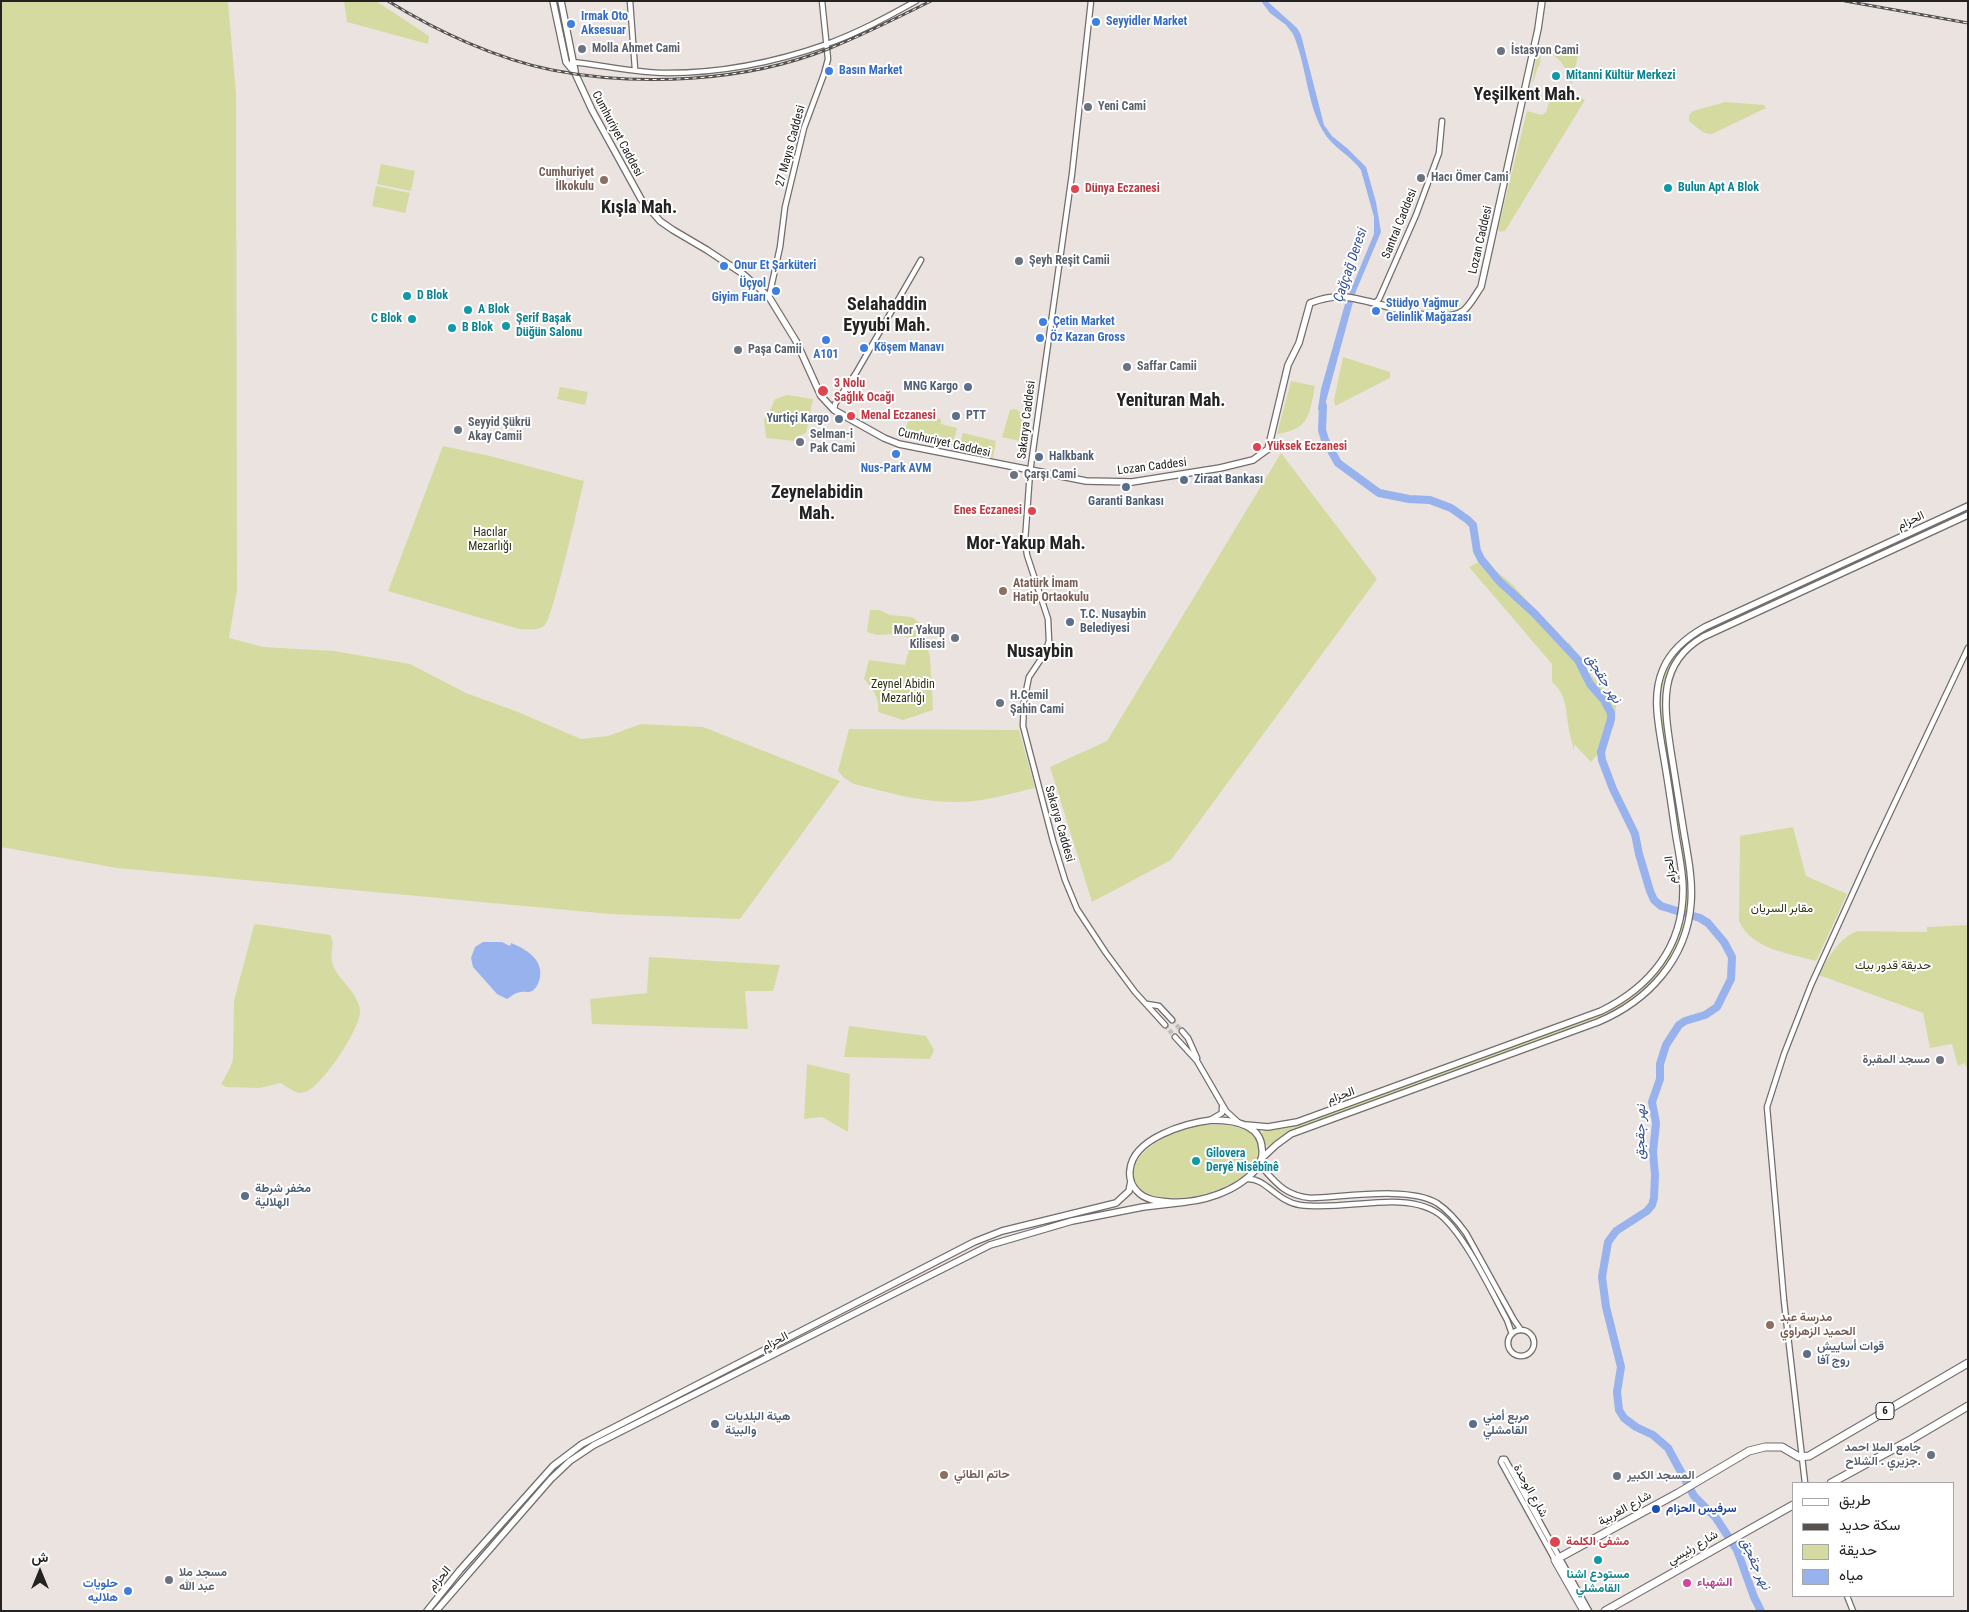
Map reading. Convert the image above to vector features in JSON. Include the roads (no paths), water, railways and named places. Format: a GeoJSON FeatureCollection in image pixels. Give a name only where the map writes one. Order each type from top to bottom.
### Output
{"type":"FeatureCollection","features":[{"type":"Feature","properties":{"kind":"highway","name":"6"},"geometry":{"type":"LineString","coordinates":[[1802,1457],[1812,1454],[1968,1363]]}},
{"type":"Feature","properties":{"kind":"highway"},"geometry":{"type":"LineString","coordinates":[[1833,1482],[1968,1406]]}},
{"type":"Feature","properties":{"kind":"highway","name":"شارع الغربية"},"geometry":{"type":"LineString","coordinates":[[1557,1559],[1681,1491],[1743,1454],[1759,1448],[1785,1448],[1797,1457],[1802,1457]]}},
{"type":"Feature","properties":{"kind":"highway","name":"شارع رئيسي"},"geometry":{"type":"LineString","coordinates":[[1605,1611],[1792,1506]]}},
{"type":"Feature","properties":{"kind":"highway","name":"شارع الوحدة"},"geometry":{"type":"LineString","coordinates":[[1557,1559],[1584,1611]]}},
{"type":"Feature","properties":{"kind":"main road","name":"Cumhuriyet Caddesi"},"geometry":{"type":"LineString","coordinates":[[553,1],[566,62],[575,73],[592,110],[641,199],[654,215],[673,230],[743,274],[769,297],[796,341],[821,396],[834,410],[884,438],[899,444],[1030,472]]}},
{"type":"Feature","properties":{"kind":"main road"},"geometry":{"type":"LineString","coordinates":[[561,1],[575,73]]}},
{"type":"Feature","properties":{"kind":"main road","name":"Lozan Caddesi"},"geometry":{"type":"LineString","coordinates":[[1030,472],[1086,481],[1132,482],[1220,468],[1253,460],[1268,449],[1288,365],[1299,343],[1310,303],[1322,298],[1342,296],[1436,317],[1453,316],[1465,310],[1481,287],[1538,29],[1542,1]]}},
{"type":"Feature","properties":{"kind":"main road","name":"الحزام"},"geometry":{"type":"LineString","coordinates":[[1242,1124],[1263,1127],[1289,1125],[1601,1012],[1631,995],[1650,977],[1675,937],[1682,899],[1681,870],[1657,712],[1658,683],[1666,662],[1687,638],[1705,627],[1968,506]]}},
{"type":"Feature","properties":{"kind":"main road","name":"الحزام"},"geometry":{"type":"LineString","coordinates":[[1260,1161],[1276,1145],[1291,1134],[1615,1015],[1641,998],[1659,981],[1679,950],[1689,919],[1691,900],[1690,870],[1667,722],[1666,689],[1674,666],[1685,650],[1703,637],[1968,515]]}},
{"type":"Feature","properties":{"kind":"main road"},"geometry":{"type":"LineString","coordinates":[[1754,604],[1757,612]]}},
{"type":"Feature","properties":{"kind":"main road"},"geometry":{"type":"LineString","coordinates":[[1680,918],[1689,919]]}},
{"type":"Feature","properties":{"kind":"main road"},"geometry":{"type":"LineString","coordinates":[[1208,1121],[1242,1124],[1252,1128],[1260,1139],[1262,1151],[1260,1161],[1243,1180],[1222,1193],[1186,1202],[1158,1201],[1147,1198],[1137,1191],[1131,1181],[1130,1169],[1132,1161],[1146,1145],[1174,1128],[1208,1121]]}},
{"type":"Feature","properties":{"kind":"main road","name":"الحزام"},"geometry":{"type":"LineString","coordinates":[[427,1611],[460,1570],[550,1470],[582,1444],[974,1242],[1002,1231],[1116,1203],[1129,1192],[1131,1181]]}},
{"type":"Feature","properties":{"kind":"main road","name":"الحزام"},"geometry":{"type":"LineString","coordinates":[[436,1611],[552,1479],[570,1461],[594,1445],[990,1245],[1072,1221],[1142,1207],[1186,1202]]}},
{"type":"Feature","properties":{"kind":"street"},"geometry":{"type":"LineString","coordinates":[[630,1],[635,69]]}},
{"type":"Feature","properties":{"kind":"street","name":"27 Mayıs Caddesi"},"geometry":{"type":"LineString","coordinates":[[769,297],[780,247],[785,207],[804,128],[828,59],[822,1]]}},
{"type":"Feature","properties":{"kind":"street"},"geometry":{"type":"LineString","coordinates":[[566,62],[665,73],[715,70],[750,65],[827,44],[873,24],[916,1]]}},
{"type":"Feature","properties":{"kind":"street","name":"Sakarya Caddesi"},"geometry":{"type":"LineString","coordinates":[[1092,1],[1072,174],[1030,472],[1025,545],[1050,631],[1047,651],[1029,677],[1023,710],[1024,734],[1065,880],[1077,909],[1146,1004],[1166,1025]]}},
{"type":"Feature","properties":{"kind":"street","name":"Santral Caddesi"},"geometry":{"type":"LineString","coordinates":[[1375,303],[1379,299],[1404,244],[1440,153],[1442,121]]}},
{"type":"Feature","properties":{"kind":"street"},"geometry":{"type":"LineString","coordinates":[[834,410],[835,404],[856,373],[921,260]]}},
{"type":"Feature","properties":{"kind":"street"},"geometry":{"type":"LineString","coordinates":[[1805,1482],[1784,1301],[1767,1107],[1784,1054],[1811,986],[1870,854],[1968,648]]}},
{"type":"Feature","properties":{"kind":"street"},"geometry":{"type":"LineString","coordinates":[[1146,1004],[1159,1006],[1172,1020]]}},
{"type":"Feature","properties":{"kind":"street"},"geometry":{"type":"LineString","coordinates":[[1182,1031],[1222,1106],[1242,1124]]}},
{"type":"Feature","properties":{"kind":"street"},"geometry":{"type":"LineString","coordinates":[[1176,1037],[1200,1066]]}},
{"type":"Feature","properties":{"kind":"street"},"geometry":{"type":"LineString","coordinates":[[1208,1121],[1222,1112],[1222,1106]]}},
{"type":"Feature","properties":{"kind":"street"},"geometry":{"type":"LineString","coordinates":[[1260,1161],[1285,1190],[1297,1196],[1311,1198],[1389,1194],[1409,1195],[1435,1202],[1458,1221],[1521,1330]]}},
{"type":"Feature","properties":{"kind":"street"},"geometry":{"type":"LineString","coordinates":[[1243,1180],[1252,1178],[1258,1180],[1282,1199],[1298,1205],[1394,1202],[1415,1204],[1433,1210],[1444,1218],[1459,1236],[1507,1320],[1512,1334]]}},
{"type":"Feature","properties":{"kind":"street"},"geometry":{"type":"LineString","coordinates":[[1521,1330],[1529,1332],[1533,1339],[1533,1347],[1526,1354],[1516,1354],[1510,1349],[1508,1341],[1512,1334],[1521,1330]]}},
{"type":"Feature","properties":{"kind":"street","name":"شارع الوحدة"},"geometry":{"type":"LineString","coordinates":[[1557,1559],[1502,1458],[1501,1462],[1557,1559],[1589,1611]]}},
{"type":"Feature","properties":{"kind":"street"},"geometry":{"type":"LineString","coordinates":[[1847,1597],[1853,1611]]}},
{"type":"Feature","properties":{"kind":"water"},"geometry":{"type":"Polygon","coordinates":[[[1261,1],[1267,1],[1297,28],[1301,35],[1324,125],[1332,136],[1366,167],[1376,202],[1381,232],[1356,291],[1322,416],[1318,409],[1321,389],[1345,304],[1374,234],[1374,217],[1361,170],[1327,137],[1313,109],[1301,58],[1293,34],[1286,25],[1270,13],[1261,1]]]}},
{"type":"Feature","properties":{"kind":"water"},"geometry":{"type":"Polygon","coordinates":[[[483,942],[502,942],[510,946],[511,943],[528,952],[539,965],[540,977],[538,985],[531,992],[517,993],[507,999],[497,994],[473,967],[471,958],[475,947],[483,942]]]}},
{"type":"Feature","properties":{"kind":"waterway","name":"نهر جقجق"},"geometry":{"type":"LineString","coordinates":[[1323,406],[1322,430],[1325,440],[1338,463],[1379,493],[1409,499],[1430,500],[1451,508],[1468,520],[1473,525],[1477,551],[1481,559],[1499,581],[1534,613],[1578,660],[1590,684],[1604,700],[1611,713],[1601,752],[1602,760],[1613,789],[1635,834],[1639,854],[1654,900],[1661,906],[1700,918],[1708,923],[1724,942],[1732,957],[1731,979],[1717,1007],[1705,1015],[1685,1021],[1679,1025],[1666,1045],[1660,1064],[1660,1079],[1652,1102],[1656,1123],[1653,1152],[1654,1198],[1652,1205],[1647,1211],[1616,1231],[1608,1242],[1602,1277],[1606,1307],[1621,1367],[1617,1392],[1619,1410],[1624,1418],[1636,1427],[1653,1435],[1668,1448],[1694,1496],[1716,1518],[1737,1550],[1761,1611]]}},
{"type":"Feature","properties":{"kind":"tunnel"},"geometry":{"type":"LineString","coordinates":[[1172,1020],[1182,1031]]}},
{"type":"Feature","properties":{"kind":"tunnel"},"geometry":{"type":"LineString","coordinates":[[1165,1025],[1175,1037]]}},
{"type":"Feature","properties":{"kind":"railway"},"geometry":{"type":"LineString","coordinates":[[388,1],[426,23],[467,43],[510,59],[552,70],[585,75],[620,79],[656,80],[727,75],[762,69],[796,60],[854,38],[931,1]]}},
{"type":"Feature","properties":{"kind":"railway"},"geometry":{"type":"LineString","coordinates":[[1845,1],[1968,23]]}},
{"type":"Feature","properties":{"kind":"place","name":"Seyyidler Market"},"geometry":{"type":"Point","coordinates":[1096,22]}},
{"type":"Feature","properties":{"kind":"place","name":"Irmak Oto Aksesuar"},"geometry":{"type":"Point","coordinates":[571,24]}},
{"type":"Feature","properties":{"kind":"place","name":"Molla Ahmet Cami"},"geometry":{"type":"Point","coordinates":[582,49]}},
{"type":"Feature","properties":{"kind":"place","name":"İstasyon Cami"},"geometry":{"type":"Point","coordinates":[1501,51]}},
{"type":"Feature","properties":{"kind":"place","name":"Basın Market"},"geometry":{"type":"Point","coordinates":[829,71]}},
{"type":"Feature","properties":{"kind":"place","name":"Mitanni Kültür Merkezi"},"geometry":{"type":"Point","coordinates":[1556,76]}},
{"type":"Feature","properties":{"kind":"place","name":"Yeni Cami"},"geometry":{"type":"Point","coordinates":[1088,107]}},
{"type":"Feature","properties":{"kind":"place","name":"Hacı Ömer Cami"},"geometry":{"type":"Point","coordinates":[1421,178]}},
{"type":"Feature","properties":{"kind":"place","name":"Cumhuriyet İlkokulu"},"geometry":{"type":"Point","coordinates":[604,180]}},
{"type":"Feature","properties":{"kind":"place","name":"Bulun Apt A Blok"},"geometry":{"type":"Point","coordinates":[1668,188]}},
{"type":"Feature","properties":{"kind":"place","name":"Dünya Eczanesi"},"geometry":{"type":"Point","coordinates":[1075,189]}},
{"type":"Feature","properties":{"kind":"place","name":"Şeyh Reşit Camii"},"geometry":{"type":"Point","coordinates":[1019,261]}},
{"type":"Feature","properties":{"kind":"place","name":"Onur Et Şarküteri"},"geometry":{"type":"Point","coordinates":[724,266]}},
{"type":"Feature","properties":{"kind":"place","name":"Üçyol Giyim Fuarı"},"geometry":{"type":"Point","coordinates":[776,291]}},
{"type":"Feature","properties":{"kind":"place","name":"D Blok"},"geometry":{"type":"Point","coordinates":[407,296]}},
{"type":"Feature","properties":{"kind":"place","name":"A Blok"},"geometry":{"type":"Point","coordinates":[468,310]}},
{"type":"Feature","properties":{"kind":"place","name":"Stüdyo Yağmur Gelinlik Mağazası"},"geometry":{"type":"Point","coordinates":[1376,311]}},
{"type":"Feature","properties":{"kind":"place","name":"C Blok"},"geometry":{"type":"Point","coordinates":[412,319]}},
{"type":"Feature","properties":{"kind":"place","name":"Çetin Market"},"geometry":{"type":"Point","coordinates":[1043,322]}},
{"type":"Feature","properties":{"kind":"place","name":"Şerif Başak Düğün Salonu"},"geometry":{"type":"Point","coordinates":[506,326]}},
{"type":"Feature","properties":{"kind":"place","name":"B Blok"},"geometry":{"type":"Point","coordinates":[452,328]}},
{"type":"Feature","properties":{"kind":"place","name":"Öz Kazan Gross"},"geometry":{"type":"Point","coordinates":[1040,338]}},
{"type":"Feature","properties":{"kind":"place","name":"A101"},"geometry":{"type":"Point","coordinates":[826,340]}},
{"type":"Feature","properties":{"kind":"place","name":"Köşem Manavı"},"geometry":{"type":"Point","coordinates":[864,348]}},
{"type":"Feature","properties":{"kind":"place","name":"Paşa Camii"},"geometry":{"type":"Point","coordinates":[738,350]}},
{"type":"Feature","properties":{"kind":"place","name":"Saffar Camii"},"geometry":{"type":"Point","coordinates":[1127,367]}},
{"type":"Feature","properties":{"kind":"place","name":"MNG Kargo"},"geometry":{"type":"Point","coordinates":[968,387]}},
{"type":"Feature","properties":{"kind":"place","name":"3 Nolu Sağlık Ocağı"},"geometry":{"type":"Point","coordinates":[823,391]}},
{"type":"Feature","properties":{"kind":"place","name":"Menal Eczanesi"},"geometry":{"type":"Point","coordinates":[851,416]}},
{"type":"Feature","properties":{"kind":"place","name":"PTT"},"geometry":{"type":"Point","coordinates":[956,416]}},
{"type":"Feature","properties":{"kind":"place","name":"Yurtiçi Kargo"},"geometry":{"type":"Point","coordinates":[839,419]}},
{"type":"Feature","properties":{"kind":"place","name":"Seyyid Şükrü Akay Camii"},"geometry":{"type":"Point","coordinates":[458,430]}},
{"type":"Feature","properties":{"kind":"place","name":"Selman-i Pak Cami"},"geometry":{"type":"Point","coordinates":[800,442]}},
{"type":"Feature","properties":{"kind":"place","name":"Yüksek Eczanesi"},"geometry":{"type":"Point","coordinates":[1257,447]}},
{"type":"Feature","properties":{"kind":"place","name":"Nus-Park AVM"},"geometry":{"type":"Point","coordinates":[896,454]}},
{"type":"Feature","properties":{"kind":"place","name":"Halkbank"},"geometry":{"type":"Point","coordinates":[1039,457]}},
{"type":"Feature","properties":{"kind":"place","name":"Çarşı Cami"},"geometry":{"type":"Point","coordinates":[1014,475]}},
{"type":"Feature","properties":{"kind":"place","name":"Ziraat Bankası"},"geometry":{"type":"Point","coordinates":[1184,480]}},
{"type":"Feature","properties":{"kind":"place","name":"Garanti Bankası"},"geometry":{"type":"Point","coordinates":[1126,487]}},
{"type":"Feature","properties":{"kind":"place","name":"Enes Eczanesi"},"geometry":{"type":"Point","coordinates":[1032,511]}},
{"type":"Feature","properties":{"kind":"place","name":"Atatürk İmam Hatip Ortaokulu"},"geometry":{"type":"Point","coordinates":[1003,591]}},
{"type":"Feature","properties":{"kind":"place","name":"T.C. Nusaybin Belediyesi"},"geometry":{"type":"Point","coordinates":[1070,622]}},
{"type":"Feature","properties":{"kind":"place","name":"Mor Yakup Kilisesi"},"geometry":{"type":"Point","coordinates":[955,638]}},
{"type":"Feature","properties":{"kind":"place","name":"H.Cemil Şahin Cami"},"geometry":{"type":"Point","coordinates":[1000,703]}},
{"type":"Feature","properties":{"kind":"place","name":"مسجد المقبرة"},"geometry":{"type":"Point","coordinates":[1940,1060]}},
{"type":"Feature","properties":{"kind":"place","name":"Gilovera Deryê Nisêbînê"},"geometry":{"type":"Point","coordinates":[1196,1161]}},
{"type":"Feature","properties":{"kind":"place","name":"مخفر شرطة الهلالية"},"geometry":{"type":"Point","coordinates":[245,1196]}},
{"type":"Feature","properties":{"kind":"place","name":"مدرسة عبد الحميد الزهراوي"},"geometry":{"type":"Point","coordinates":[1770,1325]}},
{"type":"Feature","properties":{"kind":"place","name":"قوات أساييش روج آفا"},"geometry":{"type":"Point","coordinates":[1807,1354]}},
{"type":"Feature","properties":{"kind":"place","name":"هيئة البلديات والبيئة"},"geometry":{"type":"Point","coordinates":[715,1424]}},
{"type":"Feature","properties":{"kind":"place","name":"مربع أمني القامشلي"},"geometry":{"type":"Point","coordinates":[1473,1424]}},
{"type":"Feature","properties":{"kind":"place","name":"جامع الملا احمد جزيري . الشلاح."},"geometry":{"type":"Point","coordinates":[1931,1455]}},
{"type":"Feature","properties":{"kind":"place","name":"حاتم الطائي"},"geometry":{"type":"Point","coordinates":[944,1475]}},
{"type":"Feature","properties":{"kind":"place","name":"المسجد الكبير"},"geometry":{"type":"Point","coordinates":[1617,1476]}},
{"type":"Feature","properties":{"kind":"place","name":"سرفيس الحزام"},"geometry":{"type":"Point","coordinates":[1656,1509]}},
{"type":"Feature","properties":{"kind":"place","name":"مشفى الكلمة"},"geometry":{"type":"Point","coordinates":[1555,1542]}},
{"type":"Feature","properties":{"kind":"place","name":"مستودع اشنا القامشلي"},"geometry":{"type":"Point","coordinates":[1598,1560]}},
{"type":"Feature","properties":{"kind":"place","name":"مسجد ملا عبد الله"},"geometry":{"type":"Point","coordinates":[169,1580]}},
{"type":"Feature","properties":{"kind":"place","name":"الشهباء"},"geometry":{"type":"Point","coordinates":[1687,1583]}},
{"type":"Feature","properties":{"kind":"place","name":"حلويات هلاليه"},"geometry":{"type":"Point","coordinates":[128,1591]}},
{"type":"Feature","properties":{"kind":"district","name":"Yeşilkent Mah."},"geometry":{"type":"Point","coordinates":[1527,95]}},
{"type":"Feature","properties":{"kind":"district","name":"Kışla Mah."},"geometry":{"type":"Point","coordinates":[639,208]}},
{"type":"Feature","properties":{"kind":"district","name":"Selahaddin Eyyubi Mah."},"geometry":{"type":"Point","coordinates":[887,315]}},
{"type":"Feature","properties":{"kind":"district","name":"Yenituran Mah."},"geometry":{"type":"Point","coordinates":[1171,401]}},
{"type":"Feature","properties":{"kind":"district","name":"Zeynelabidin Mah."},"geometry":{"type":"Point","coordinates":[817,503]}},
{"type":"Feature","properties":{"kind":"district","name":"Mor-Yakup Mah."},"geometry":{"type":"Point","coordinates":[1026,544]}},
{"type":"Feature","properties":{"kind":"district","name":"Nusaybin"},"geometry":{"type":"Point","coordinates":[1040,652]}},
{"type":"Feature","properties":{"kind":"water label","name":"Çağçağ Deresi"},"geometry":{"type":"Point","coordinates":[1351,265]}},
{"type":"Feature","properties":{"kind":"park label","name":"Hacılar Mezarlığı"},"geometry":{"type":"Point","coordinates":[490,540]}},
{"type":"Feature","properties":{"kind":"park label","name":"Zeynel Abidin Mezarlığı"},"geometry":{"type":"Point","coordinates":[903,692]}},
{"type":"Feature","properties":{"kind":"park label","name":"مقابر السريان"},"geometry":{"type":"Point","coordinates":[1782,909]}},
{"type":"Feature","properties":{"kind":"park label","name":"حديقة قدور بيك"},"geometry":{"type":"Point","coordinates":[1893,966]}}]}
